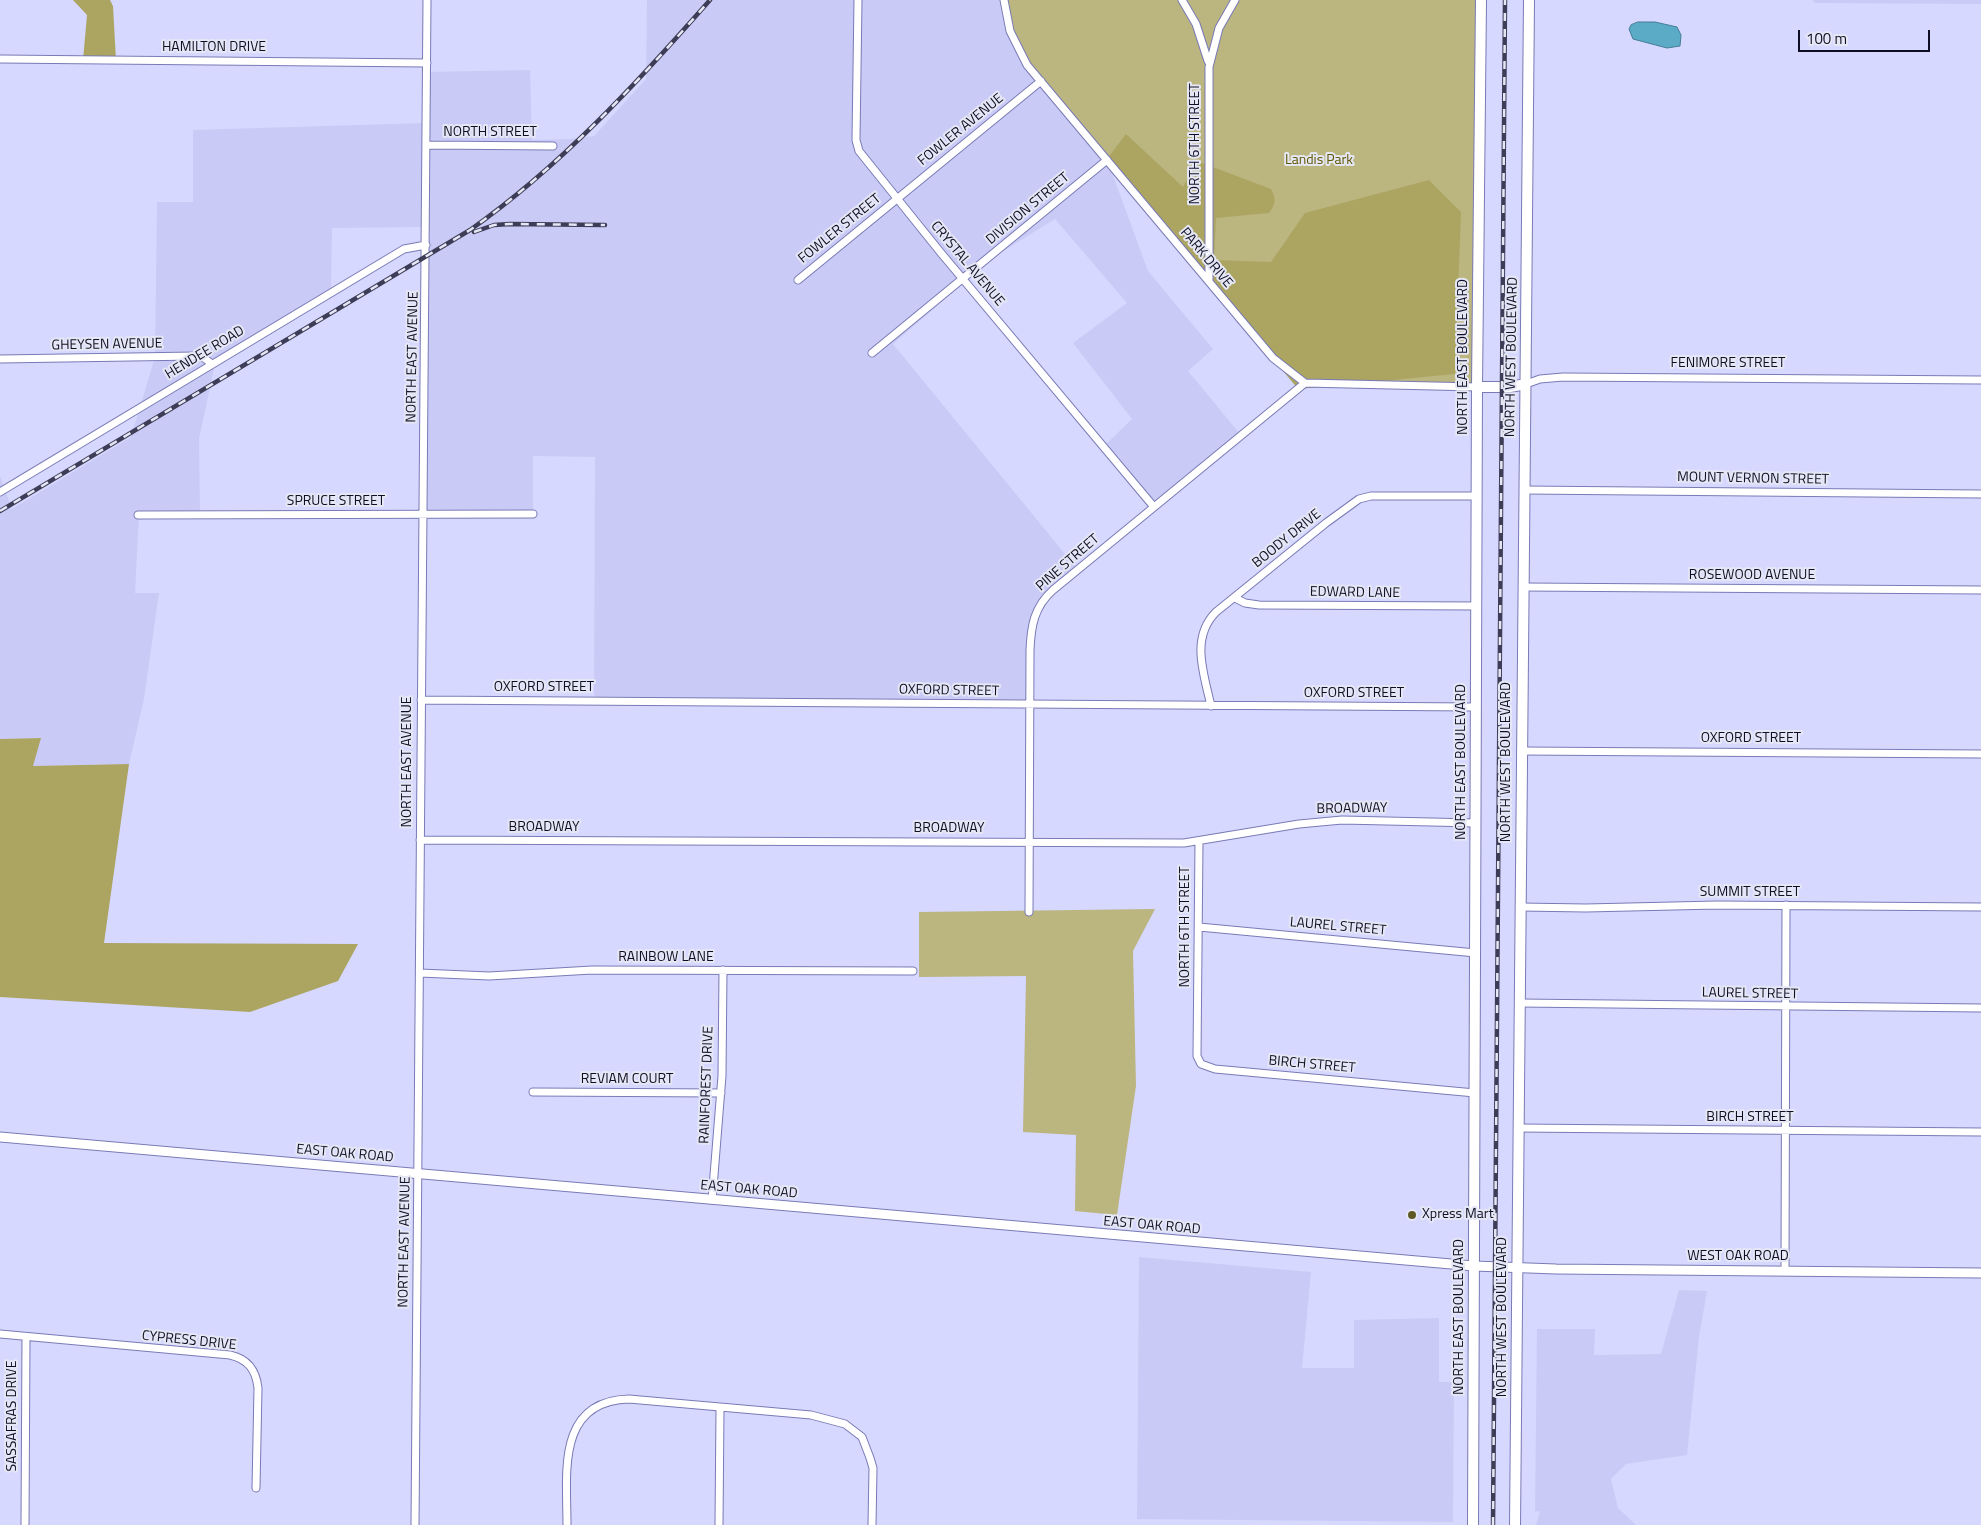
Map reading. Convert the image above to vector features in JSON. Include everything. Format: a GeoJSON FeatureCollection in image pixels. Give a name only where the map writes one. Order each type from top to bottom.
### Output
{"type":"FeatureCollection","features":[{"type":"Feature","properties":{"kind":"main road","name":"NORTH EAST BOULEVARD"},"geometry":{"type":"LineString","coordinates":[[1473,1525],[1477,387],[1481,0]]}},
{"type":"Feature","properties":{"kind":"main road","name":"NORTH WEST BOULEVARD"},"geometry":{"type":"LineString","coordinates":[[1515,1525],[1529,0]]}},
{"type":"Feature","properties":{"kind":"main road","name":"FENIMORE STREET"},"geometry":{"type":"LineString","coordinates":[[1477,387],[1510,387],[1526,384]]}},
{"type":"Feature","properties":{"kind":"street","name":"NORTH EAST AVENUE"},"geometry":{"type":"LineString","coordinates":[[415,1525],[427,0]]}},
{"type":"Feature","properties":{"kind":"street","name":"CRYSTAL AVENUE"},"geometry":{"type":"LineString","coordinates":[[858,0],[856,140],[862,155],[963,280],[1154,507]]}},
{"type":"Feature","properties":{"kind":"street","name":"PARK DRIVE"},"geometry":{"type":"LineString","coordinates":[[1004,0],[1013,40],[1027,65],[1273,358],[1305,383]]}},
{"type":"Feature","properties":{"kind":"street","name":"NORTH 6TH STREET"},"geometry":{"type":"LineString","coordinates":[[1182,0],[1201,36],[1209,67]]}},
{"type":"Feature","properties":{"kind":"street","name":"NORTH 6TH STREET"},"geometry":{"type":"LineString","coordinates":[[1209,281],[1209,67],[1219,28],[1235,0]]}},
{"type":"Feature","properties":{"kind":"street","name":"HAMILTON DRIVE"},"geometry":{"type":"LineString","coordinates":[[0,59],[427,63]]}},
{"type":"Feature","properties":{"kind":"street","name":"FOWLER AVENUE"},"geometry":{"type":"LineString","coordinates":[[897,198],[1041,81]]}},
{"type":"Feature","properties":{"kind":"street","name":"NORTH STREET"},"geometry":{"type":"LineString","coordinates":[[427,145],[553,146]]}},
{"type":"Feature","properties":{"kind":"street","name":"DIVISION STREET"},"geometry":{"type":"LineString","coordinates":[[872,353],[1107,160]]}},
{"type":"Feature","properties":{"kind":"street","name":"FOWLER STREET"},"geometry":{"type":"LineString","coordinates":[[798,280],[897,198]]}},
{"type":"Feature","properties":{"kind":"street","name":"HENDEE ROAD"},"geometry":{"type":"LineString","coordinates":[[0,492],[404,249],[426,245]]}},
{"type":"Feature","properties":{"kind":"street","name":"GHEYSEN AVENUE"},"geometry":{"type":"LineString","coordinates":[[0,358],[196,356],[204,358],[212,364]]}},
{"type":"Feature","properties":{"kind":"street","name":"FENIMORE STREET"},"geometry":{"type":"LineString","coordinates":[[1526,384],[1540,379],[1563,377],[1981,380]]}},
{"type":"Feature","properties":{"kind":"street"},"geometry":{"type":"LineString","coordinates":[[1305,383],[1477,387]]}},
{"type":"Feature","properties":{"kind":"street","name":"PINE STREET"},"geometry":{"type":"LineString","coordinates":[[1029,912],[1031,633],[1034,616],[1042,602],[1053,590],[1305,383]]}},
{"type":"Feature","properties":{"kind":"street","name":"MOUNT VERNON STREET"},"geometry":{"type":"LineString","coordinates":[[1524,490],[1981,494]]}},
{"type":"Feature","properties":{"kind":"street","name":"BOODY DRIVE"},"geometry":{"type":"LineString","coordinates":[[1211,706],[1202,664],[1201,637],[1210,619],[1326,523],[1359,498],[1378,495],[1477,496]]}},
{"type":"Feature","properties":{"kind":"street","name":"SPRUCE STREET"},"geometry":{"type":"LineString","coordinates":[[138,515],[533,514]]}},
{"type":"Feature","properties":{"kind":"street","name":"ROSEWOOD AVENUE"},"geometry":{"type":"LineString","coordinates":[[1523,588],[1981,590]]}},
{"type":"Feature","properties":{"kind":"street","name":"EDWARD LANE"},"geometry":{"type":"LineString","coordinates":[[1235,598],[1245,603],[1259,604],[1477,606]]}},
{"type":"Feature","properties":{"kind":"street","name":"OXFORD STREET"},"geometry":{"type":"LineString","coordinates":[[421,700],[1476,707]]}},
{"type":"Feature","properties":{"kind":"street","name":"OXFORD STREET"},"geometry":{"type":"LineString","coordinates":[[1521,751],[1981,754]]}},
{"type":"Feature","properties":{"kind":"street","name":"BROADWAY"},"geometry":{"type":"LineString","coordinates":[[420,840],[1199,842],[1299,824],[1342,820],[1476,823]]}},
{"type":"Feature","properties":{"kind":"street","name":"NORTH 6TH STREET"},"geometry":{"type":"LineString","coordinates":[[1198,1012],[1199,842]]}},
{"type":"Feature","properties":{"kind":"street"},"geometry":{"type":"LineString","coordinates":[[1785,1271],[1786,906]]}},
{"type":"Feature","properties":{"kind":"street","name":"SUMMIT STREET"},"geometry":{"type":"LineString","coordinates":[[1520,907],[1981,907]]}},
{"type":"Feature","properties":{"kind":"street","name":"LAUREL STREET"},"geometry":{"type":"LineString","coordinates":[[1198,927],[1476,953]]}},
{"type":"Feature","properties":{"kind":"street","name":"RAINBOW LANE"},"geometry":{"type":"LineString","coordinates":[[420,973],[489,976],[592,970],[912,971]]}},
{"type":"Feature","properties":{"kind":"street","name":"RAINFOREST DRIVE"},"geometry":{"type":"LineString","coordinates":[[712,1200],[721,1094],[722,970]]}},
{"type":"Feature","properties":{"kind":"street","name":"LAUREL STREET"},"geometry":{"type":"LineString","coordinates":[[1519,1003],[1981,1008]]}},
{"type":"Feature","properties":{"kind":"street","name":"BIRCH STREET"},"geometry":{"type":"LineString","coordinates":[[1198,1012],[1198,1056],[1199,1062],[1206,1068],[1475,1093]]}},
{"type":"Feature","properties":{"kind":"street","name":"REVIAM COURT"},"geometry":{"type":"LineString","coordinates":[[533,1092],[721,1094]]}},
{"type":"Feature","properties":{"kind":"street","name":"BIRCH STREET"},"geometry":{"type":"LineString","coordinates":[[1518,1128],[1981,1132]]}},
{"type":"Feature","properties":{"kind":"street","name":"EAST OAK ROAD"},"geometry":{"type":"LineString","coordinates":[[0,1137],[1495,1267]]}},
{"type":"Feature","properties":{"kind":"street","name":"WEST OAK ROAD"},"geometry":{"type":"LineString","coordinates":[[1495,1267],[1981,1273]]}},
{"type":"Feature","properties":{"kind":"street","name":"CYPRESS DRIVE"},"geometry":{"type":"LineString","coordinates":[[0,1334],[230,1355],[244,1360],[253,1372],[258,1388],[256,1488]]}},
{"type":"Feature","properties":{"kind":"street","name":"SASSAFRAS DRIVE"},"geometry":{"type":"LineString","coordinates":[[25,1525],[26,1337]]}},
{"type":"Feature","properties":{"kind":"street"},"geometry":{"type":"LineString","coordinates":[[567,1525],[567,1472],[573,1432],[579,1423],[597,1407],[617,1400],[822,1417],[845,1424],[862,1437],[873,1468],[872,1525]]}},
{"type":"Feature","properties":{"kind":"street"},"geometry":{"type":"LineString","coordinates":[[719,1525],[720,1408]]}},
{"type":"Feature","properties":{"kind":"shaded area"},"geometry":{"type":"Polygon","coordinates":[[[73,0],[110,0],[113,6],[116,60],[83,60],[87,15],[73,0]]]}},
{"type":"Feature","properties":{"kind":"shaded area"},"geometry":{"type":"Polygon","coordinates":[[[647,0],[1010,0],[1107,159],[1148,271],[1213,349],[1188,371],[1241,435],[1154,506],[1104,446],[1132,419],[1073,343],[1127,303],[1055,219],[992,258],[893,344],[1079,571],[1036,611],[1032,704],[594,701],[595,457],[533,456],[533,512],[423,512],[424,227],[332,228],[331,294],[215,364],[199,439],[200,513],[139,514],[135,593],[159,593],[144,699],[129,764],[32,766],[40,738],[0,739],[0,476],[12,509],[131,437],[155,357],[157,202],[193,202],[193,130],[424,123],[424,72],[530,70],[532,140],[594,136],[646,79],[647,0]]]}},
{"type":"Feature","properties":{"kind":"shaded area"},"geometry":{"type":"Polygon","coordinates":[[[1812,0],[1981,0],[1981,4],[1815,3],[1812,0]]]}},
{"type":"Feature","properties":{"kind":"shaded area"},"geometry":{"type":"Polygon","coordinates":[[[1638,22],[1655,22],[1677,27],[1681,35],[1680,46],[1667,48],[1633,39],[1629,29],[1631,25],[1638,22]]]}},
{"type":"Feature","properties":{"kind":"shaded area"},"geometry":{"type":"Polygon","coordinates":[[[1126,134],[1183,187],[1197,161],[1271,189],[1274,201],[1269,213],[1216,218],[1214,260],[1271,262],[1305,213],[1429,180],[1461,212],[1455,374],[1298,389],[1107,159],[1126,134]]]}},
{"type":"Feature","properties":{"kind":"shaded area"},"geometry":{"type":"Polygon","coordinates":[[[41,738],[33,766],[129,764],[104,943],[358,944],[338,981],[250,1012],[0,997],[0,739],[41,738]]]}},
{"type":"Feature","properties":{"kind":"shaded area"},"geometry":{"type":"Polygon","coordinates":[[[1139,1257],[1311,1272],[1302,1368],[1354,1368],[1354,1320],[1439,1318],[1439,1382],[1454,1382],[1453,1522],[1137,1519],[1139,1257]]]}},
{"type":"Feature","properties":{"kind":"shaded area"},"geometry":{"type":"Polygon","coordinates":[[[1679,1290],[1707,1291],[1699,1337],[1687,1455],[1626,1464],[1611,1479],[1618,1508],[1636,1525],[1536,1525],[1540,1511],[1535,1512],[1537,1329],[1595,1329],[1594,1355],[1661,1354],[1679,1290]]]}},
{"type":"Feature","properties":{"kind":"green space","name":"Landis Park"},"geometry":{"type":"Polygon","coordinates":[[[1005,0],[1481,0],[1477,387],[1333,384],[1273,358],[1017,48],[1005,0]]]}},
{"type":"Feature","properties":{"kind":"green space"},"geometry":{"type":"Polygon","coordinates":[[[1155,909],[1133,951],[1136,1086],[1117,1215],[1075,1211],[1076,1135],[1023,1132],[1026,976],[919,977],[919,912],[1155,909]]]}},
{"type":"Feature","properties":{"kind":"railway"},"geometry":{"type":"LineString","coordinates":[[0,511],[470,230],[536,179],[567,151],[626,92],[710,0]]}},
{"type":"Feature","properties":{"kind":"railway"},"geometry":{"type":"LineString","coordinates":[[1493,1525],[1505,0]]}},
{"type":"Feature","properties":{"kind":"railway"},"geometry":{"type":"LineString","coordinates":[[474,232],[494,225],[510,224],[605,225]]}},
{"type":"Feature","properties":{"kind":"place","name":"Xpress Mart"},"geometry":{"type":"Point","coordinates":[1412,1215]}}]}
